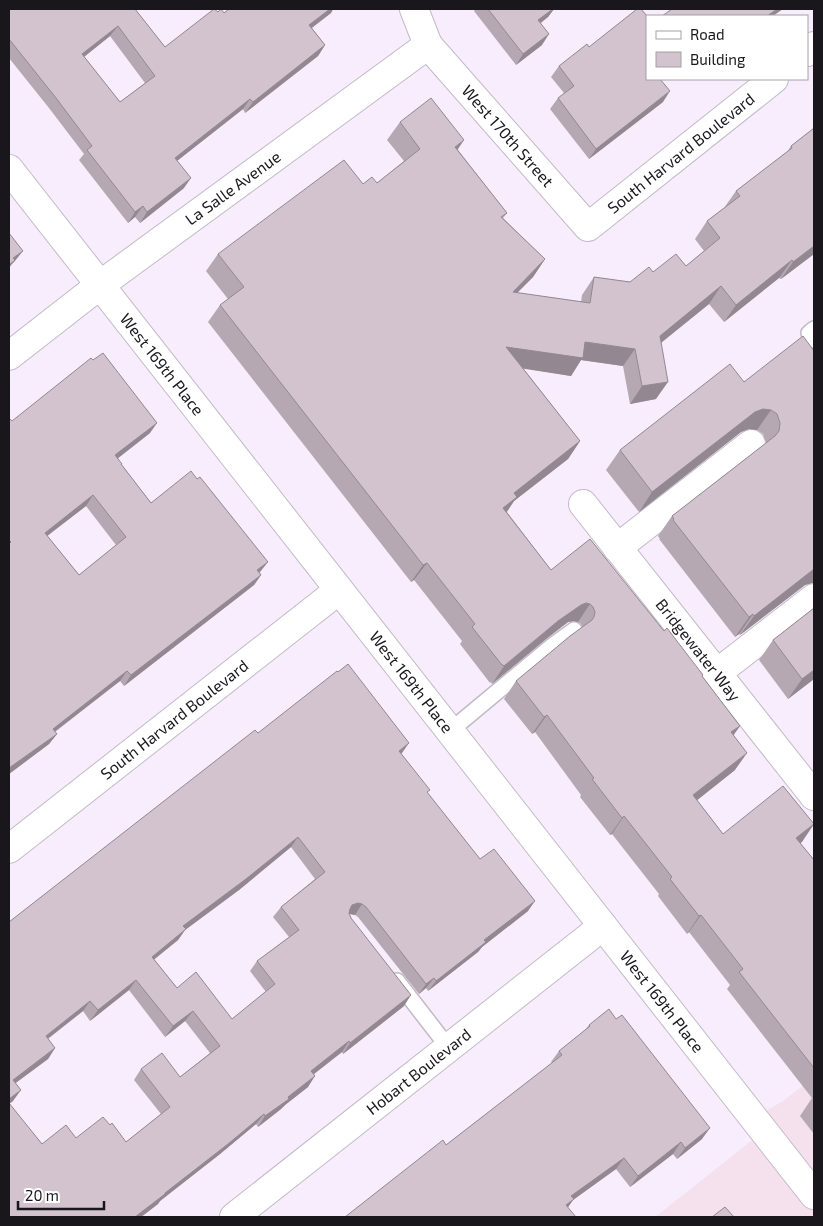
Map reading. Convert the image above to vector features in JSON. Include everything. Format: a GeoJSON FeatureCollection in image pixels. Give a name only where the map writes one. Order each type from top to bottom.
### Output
{"type":"FeatureCollection","features":[{"type":"Feature","properties":{"kind":"street"},"geometry":{"type":"LineString","coordinates":[[414,9],[428,45]]}},
{"type":"Feature","properties":{"kind":"street","name":"West 170th Street"},"geometry":{"type":"LineString","coordinates":[[428,45],[588,227]]}},
{"type":"Feature","properties":{"kind":"street","name":"La Salle Avenue"},"geometry":{"type":"LineString","coordinates":[[9,356],[100,285],[428,45]]}},
{"type":"Feature","properties":{"kind":"street","name":"South Harvard Boulevard"},"geometry":{"type":"LineString","coordinates":[[588,227],[773,80]]}},
{"type":"Feature","properties":{"kind":"street","name":"West 169th Place"},"geometry":{"type":"LineString","coordinates":[[9,169],[814,1195]]}},
{"type":"Feature","properties":{"kind":"street"},"geometry":{"type":"LineString","coordinates":[[617,548],[751,444]]}},
{"type":"Feature","properties":{"kind":"street","name":"Bridgewater Way"},"geometry":{"type":"LineString","coordinates":[[583,504],[814,795]]}},
{"type":"Feature","properties":{"kind":"street","name":"South Harvard Boulevard"},"geometry":{"type":"LineString","coordinates":[[9,848],[339,590]]}},
{"type":"Feature","properties":{"kind":"street"},"geometry":{"type":"LineString","coordinates":[[717,673],[814,598]]}},
{"type":"Feature","properties":{"kind":"street","name":"Hobart Boulevard"},"geometry":{"type":"LineString","coordinates":[[234,1217],[603,926]]}},
{"type":"Feature","properties":{"kind":"lane"},"geometry":{"type":"LineString","coordinates":[[814,329],[809,333],[814,340]]}},
{"type":"Feature","properties":{"kind":"lane"},"geometry":{"type":"LineString","coordinates":[[450,731],[574,630]]}},
{"type":"Feature","properties":{"kind":"lane"},"geometry":{"type":"LineString","coordinates":[[387,970],[448,1047]]}},
{"type":"Feature","properties":{"kind":"shaded area"},"geometry":{"type":"Polygon","coordinates":[[[814,1077],[814,1217],[655,1217],[764,1131],[754,1118],[783,1101],[814,1077]]]}},
{"type":"Feature","properties":{"kind":"building"},"geometry":{"type":"Polygon","coordinates":[[[9,9],[135,9],[165,47],[214,9],[218,12],[221,9],[224,13],[229,9],[330,9],[309,25],[325,45],[253,102],[250,99],[175,158],[191,178],[147,212],[143,206],[135,212],[87,150],[92,146],[9,39],[9,9]],[[118,26],[82,54],[120,102],[155,76],[118,26]]]}},
{"type":"Feature","properties":{"kind":"building"},"geometry":{"type":"Polygon","coordinates":[[[488,9],[553,9],[538,20],[549,34],[523,54],[488,9]]]}},
{"type":"Feature","properties":{"kind":"building"},"geometry":{"type":"Polygon","coordinates":[[[637,9],[641,9],[646,15],[646,80],[661,80],[670,91],[596,149],[558,98],[574,86],[559,66],[587,44],[589,47],[637,9]]]}},
{"type":"Feature","properties":{"kind":"building"},"geometry":{"type":"Polygon","coordinates":[[[672,9],[777,9],[768,15],[663,15],[672,9]]]}},
{"type":"Feature","properties":{"kind":"building"},"geometry":{"type":"Polygon","coordinates":[[[431,98],[464,140],[455,147],[507,213],[501,217],[545,259],[513,292],[590,303],[594,277],[630,282],[649,267],[653,272],[676,254],[686,266],[720,238],[707,221],[740,196],[736,191],[792,148],[791,146],[814,128],[814,246],[793,262],[792,260],[736,305],[721,286],[660,336],[668,382],[642,386],[635,349],[585,342],[583,358],[506,347],[580,441],[514,493],[517,497],[503,508],[551,570],[590,539],[664,631],[667,628],[740,726],[731,732],[747,753],[693,795],[723,834],[783,786],[814,824],[796,838],[814,860],[814,1068],[739,972],[743,969],[670,879],[672,877],[624,816],[622,818],[547,715],[544,717],[516,681],[592,620],[595,612],[593,607],[586,603],[581,605],[558,621],[504,666],[502,665],[472,627],[475,624],[427,563],[423,565],[220,305],[244,287],[218,254],[344,160],[363,184],[372,177],[377,183],[420,149],[400,122],[431,98]]]}},
{"type":"Feature","properties":{"kind":"building"},"geometry":{"type":"Polygon","coordinates":[[[9,233],[23,251],[13,258],[15,260],[9,265],[9,233]]]}},
{"type":"Feature","properties":{"kind":"building"},"geometry":{"type":"Polygon","coordinates":[[[803,336],[814,351],[814,569],[754,616],[753,614],[749,617],[673,520],[672,516],[775,436],[779,431],[780,423],[777,414],[771,410],[763,409],[755,412],[652,492],[620,450],[730,364],[744,382],[803,336]]]}},
{"type":"Feature","properties":{"kind":"building"},"geometry":{"type":"Polygon","coordinates":[[[103,353],[157,423],[115,455],[151,503],[191,471],[197,479],[200,477],[268,562],[257,570],[261,575],[131,675],[127,671],[53,729],[57,734],[9,768],[9,544],[11,542],[9,540],[9,418],[12,421],[91,358],[93,360],[103,353]],[[93,495],[45,533],[79,575],[126,537],[93,495]]]}},
{"type":"Feature","properties":{"kind":"building"},"geometry":{"type":"Polygon","coordinates":[[[814,608],[814,670],[802,679],[773,640],[814,608]]]}},
{"type":"Feature","properties":{"kind":"building"},"geometry":{"type":"Polygon","coordinates":[[[348,664],[409,743],[399,751],[430,790],[427,792],[480,859],[494,849],[535,901],[484,940],[486,942],[436,981],[434,978],[426,984],[366,907],[358,903],[352,905],[349,913],[351,918],[411,995],[311,1071],[315,1076],[288,1097],[289,1099],[265,1116],[264,1114],[135,1217],[9,1217],[9,1103],[42,1144],[66,1125],[76,1138],[103,1117],[110,1125],[112,1123],[126,1142],[170,1107],[141,1069],[162,1053],[180,1077],[220,1046],[193,1011],[173,1026],[136,980],[98,1010],[90,1001],[46,1036],[55,1048],[13,1080],[21,1090],[9,1099],[9,922],[255,730],[258,733],[348,664]],[[298,837],[183,926],[186,929],[152,957],[177,988],[196,972],[232,1019],[275,984],[257,961],[299,930],[281,907],[325,872],[298,837]]]}},
{"type":"Feature","properties":{"kind":"building"},"geometry":{"type":"Polygon","coordinates":[[[609,1009],[616,1019],[622,1015],[710,1128],[685,1148],[681,1142],[638,1176],[624,1158],[571,1196],[574,1199],[566,1205],[576,1217],[345,1217],[443,1140],[446,1145],[562,1055],[559,1051],[609,1009]]]}},
{"type":"Feature","properties":{"kind":"building"},"geometry":{"type":"Polygon","coordinates":[[[725,1207],[734,1217],[712,1217],[725,1207]]]}}]}
